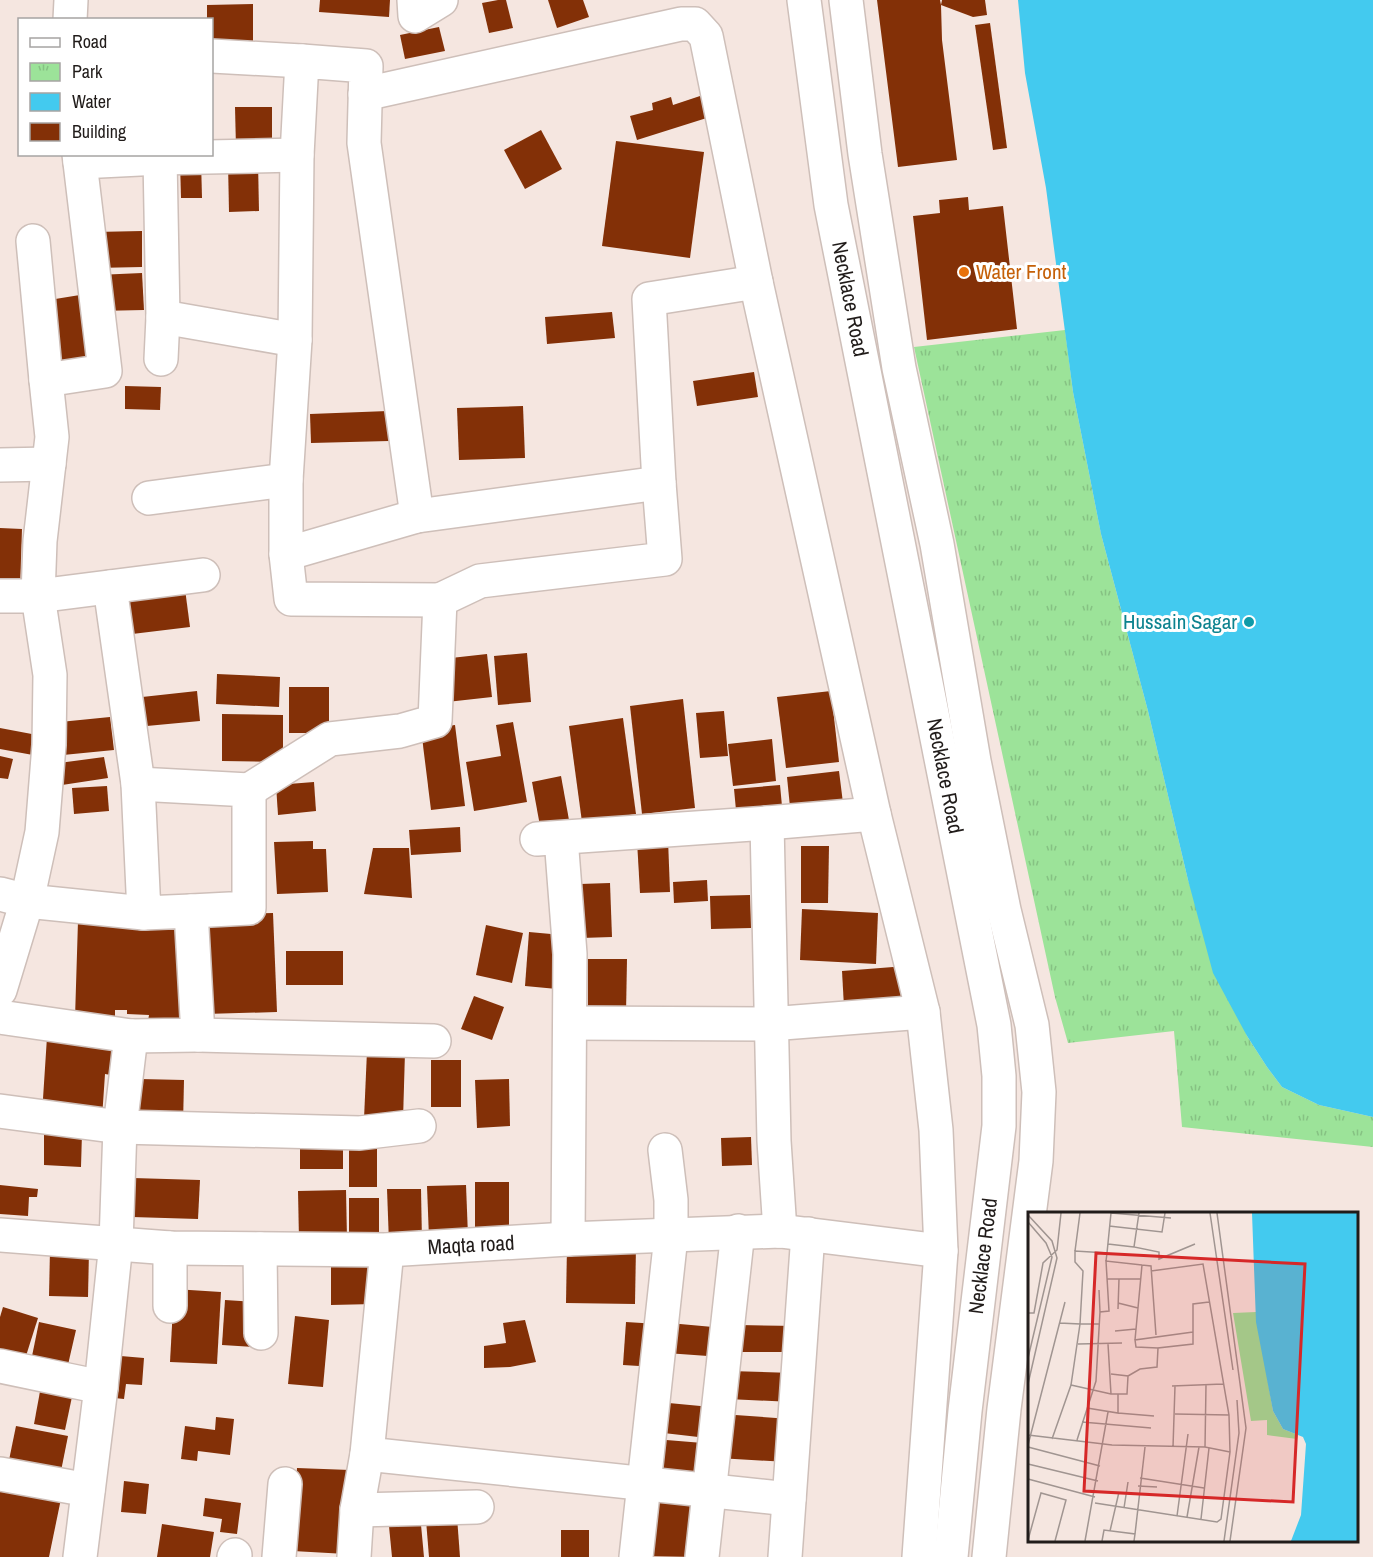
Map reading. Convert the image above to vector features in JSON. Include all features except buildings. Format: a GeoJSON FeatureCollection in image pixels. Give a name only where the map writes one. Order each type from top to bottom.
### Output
{"type":"FeatureCollection","features":[{"type":"Feature","properties":{"kind":"street"},"geometry":{"type":"LineString","coordinates":[[69,18],[71,0]]}},
{"type":"Feature","properties":{"kind":"street"},"geometry":{"type":"LineString","coordinates":[[414,0],[415,16],[441,0]]}},
{"type":"Feature","properties":{"kind":"street","name":"Necklace Road"},"geometry":{"type":"LineString","coordinates":[[804,0],[831,205],[994,1025],[999,1076],[999,1126],[965,1411],[951,1557]]}},
{"type":"Feature","properties":{"kind":"street","name":"Necklace Road"},"geometry":{"type":"LineString","coordinates":[[846,0],[864,154],[899,368],[937,544],[974,761],[1004,910],[1032,1025],[1039,1092],[1036,1161],[1029,1212]]}},
{"type":"Feature","properties":{"kind":"street"},"geometry":{"type":"LineString","coordinates":[[365,94],[681,24],[695,24],[706,36],[756,282],[874,814],[923,1012],[936,1131],[941,1251],[920,1557]]}},
{"type":"Feature","properties":{"kind":"street"},"geometry":{"type":"LineString","coordinates":[[213,56],[366,66],[364,143],[417,516]]}},
{"type":"Feature","properties":{"kind":"street"},"geometry":{"type":"LineString","coordinates":[[302,61],[297,155],[296,340],[286,480],[286,554],[291,599],[440,600],[480,581],[665,560],[648,299],[756,282]]}},
{"type":"Feature","properties":{"kind":"street"},"geometry":{"type":"LineString","coordinates":[[46,380],[105,371],[79,158],[297,155]]}},
{"type":"Feature","properties":{"kind":"street"},"geometry":{"type":"LineString","coordinates":[[160,158],[163,317],[161,359]]}},
{"type":"Feature","properties":{"kind":"street"},"geometry":{"type":"LineString","coordinates":[[0,990],[13,897],[42,832],[49,745],[50,675],[38,596],[40,541],[52,437],[33,241]]}},
{"type":"Feature","properties":{"kind":"street"},"geometry":{"type":"LineString","coordinates":[[163,317],[296,340]]}},
{"type":"Feature","properties":{"kind":"street"},"geometry":{"type":"LineString","coordinates":[[0,465],[49,464]]}},
{"type":"Feature","properties":{"kind":"street"},"geometry":{"type":"LineString","coordinates":[[149,498],[286,480]]}},
{"type":"Feature","properties":{"kind":"street"},"geometry":{"type":"LineString","coordinates":[[286,554],[417,516],[659,483]]}},
{"type":"Feature","properties":{"kind":"street"},"geometry":{"type":"LineString","coordinates":[[0,596],[38,596],[203,575]]}},
{"type":"Feature","properties":{"kind":"street"},"geometry":{"type":"LineString","coordinates":[[110,587],[138,784],[144,913]]}},
{"type":"Feature","properties":{"kind":"street"},"geometry":{"type":"LineString","coordinates":[[138,784],[249,790],[330,739],[400,731],[435,721],[440,600]]}},
{"type":"Feature","properties":{"kind":"street"},"geometry":{"type":"LineString","coordinates":[[13,897],[144,913],[249,908],[249,790]]}},
{"type":"Feature","properties":{"kind":"street"},"geometry":{"type":"LineString","coordinates":[[568,1239],[570,954],[549,838],[767,824],[874,814]]}},
{"type":"Feature","properties":{"kind":"street"},"geometry":{"type":"LineString","coordinates":[[767,824],[774,1141],[794,1232],[789,1499],[785,1557]]}},
{"type":"Feature","properties":{"kind":"street"},"geometry":{"type":"LineString","coordinates":[[190,911],[198,1035]]}},
{"type":"Feature","properties":{"kind":"street"},"geometry":{"type":"LineString","coordinates":[[570,1023],[770,1024],[923,1012]]}},
{"type":"Feature","properties":{"kind":"street"},"geometry":{"type":"LineString","coordinates":[[0,1017],[131,1036],[198,1035],[434,1041]]}},
{"type":"Feature","properties":{"kind":"street"},"geometry":{"type":"LineString","coordinates":[[80,1557],[116,1244],[120,1127],[131,1036]]}},
{"type":"Feature","properties":{"kind":"street"},"geometry":{"type":"LineString","coordinates":[[0,1111],[120,1127],[360,1133],[419,1126]]}},
{"type":"Feature","properties":{"kind":"street"},"geometry":{"type":"LineString","coordinates":[[997,1141],[1037,1142]]}},
{"type":"Feature","properties":{"kind":"street"},"geometry":{"type":"LineString","coordinates":[[636,1557],[671,1236],[671,1200],[665,1150]]}},
{"type":"Feature","properties":{"kind":"street","name":"Necklace Road"},"geometry":{"type":"LineString","coordinates":[[989,1557],[1004,1409],[1028,1223]]}},
{"type":"Feature","properties":{"kind":"street"},"geometry":{"type":"LineString","coordinates":[[702,1557],[738,1232]]}},
{"type":"Feature","properties":{"kind":"street","name":"Maqta road"},"geometry":{"type":"LineString","coordinates":[[0,1235],[170,1248],[387,1250],[568,1239],[794,1232],[941,1251]]}},
{"type":"Feature","properties":{"kind":"street"},"geometry":{"type":"LineString","coordinates":[[170,1248],[170,1306]]}},
{"type":"Feature","properties":{"kind":"street"},"geometry":{"type":"LineString","coordinates":[[260,1249],[261,1333]]}},
{"type":"Feature","properties":{"kind":"street"},"geometry":{"type":"LineString","coordinates":[[354,1557],[357,1510],[367,1454],[387,1250]]}},
{"type":"Feature","properties":{"kind":"street"},"geometry":{"type":"LineString","coordinates":[[0,1366],[101,1387]]}},
{"type":"Feature","properties":{"kind":"street"},"geometry":{"type":"LineString","coordinates":[[367,1454],[789,1499]]}},
{"type":"Feature","properties":{"kind":"street"},"geometry":{"type":"LineString","coordinates":[[0,1474],[88,1490]]}},
{"type":"Feature","properties":{"kind":"street"},"geometry":{"type":"LineString","coordinates":[[279,1557],[285,1484]]}},
{"type":"Feature","properties":{"kind":"street"},"geometry":{"type":"LineString","coordinates":[[357,1510],[477,1507]]}},
{"type":"Feature","properties":{"kind":"street"},"geometry":{"type":"LineString","coordinates":[[954,1521],[993,1525]]}},
{"type":"Feature","properties":{"kind":"green space"},"geometry":{"type":"Polygon","coordinates":[[[1065,330],[1073,392],[1101,534],[1148,711],[1188,880],[1247,1036],[1267,1067],[1282,1087],[1319,1105],[1373,1117],[1373,1147],[1182,1127],[1174,1031],[1068,1043],[1055,997],[914,347],[1065,330]]]}},
{"type":"Feature","properties":{"kind":"water","name":"Hussain Sagar"},"geometry":{"type":"Polygon","coordinates":[[[1018,0],[1373,0],[1373,1117],[1319,1105],[1282,1087],[1247,1036],[1213,973],[1101,534],[1073,392],[1046,188],[1025,73],[1018,0]]]}},
{"type":"Feature","properties":{"kind":"place","name":"Water Front"},"geometry":{"type":"Point","coordinates":[964,272]}},
{"type":"Feature","properties":{"kind":"place","name":"Hussain Sagar"},"geometry":{"type":"Point","coordinates":[1249,622]}}]}
